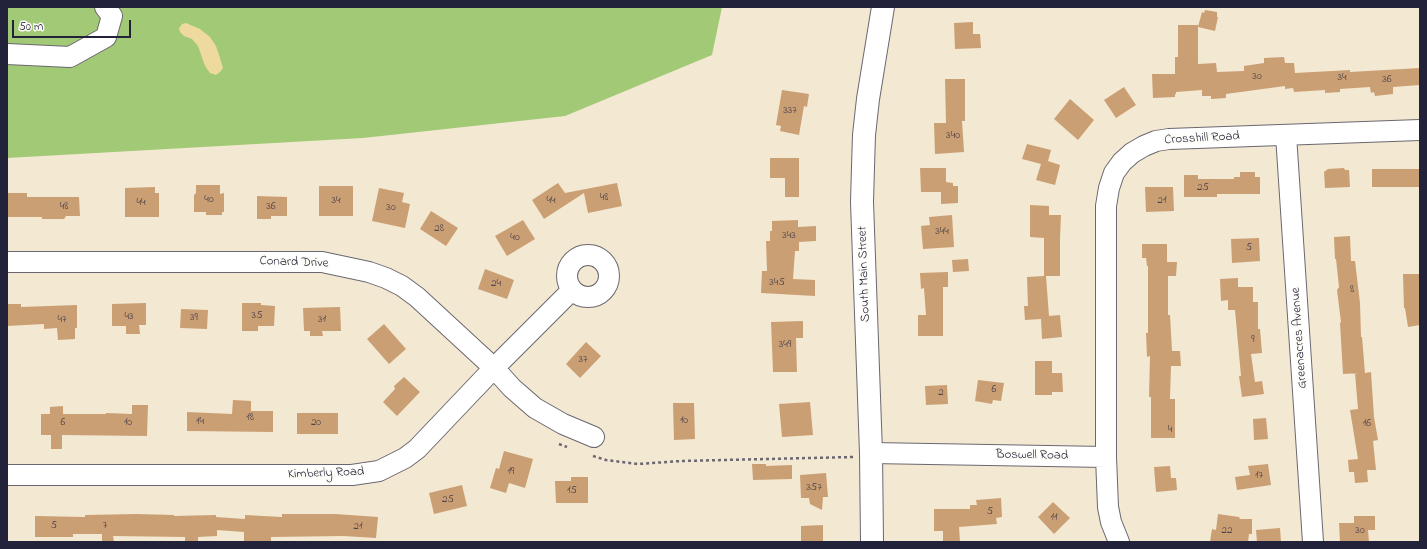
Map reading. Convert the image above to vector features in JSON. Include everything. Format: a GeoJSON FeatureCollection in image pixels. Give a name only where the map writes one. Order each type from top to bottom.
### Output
{"type":"FeatureCollection","features":[{"type":"Feature","properties":{"kind":"main road","name":"South Main Street"},"geometry":{"type":"LineString","coordinates":[[872,542],[862,455],[862,202],[864,135],[868,99],[883,7]]}},
{"type":"Feature","properties":{"kind":"street"},"geometry":{"type":"LineString","coordinates":[[7,54],[70,57],[106,37],[112,16],[105,7]]}},
{"type":"Feature","properties":{"kind":"street","name":"Crosshill Road"},"geometry":{"type":"LineString","coordinates":[[1106,457],[1106,206],[1109,188],[1114,173],[1122,162],[1132,153],[1144,146],[1156,141],[1169,139],[1420,130]]}},
{"type":"Feature","properties":{"kind":"street","name":"Greenacres Avenue"},"geometry":{"type":"LineString","coordinates":[[1286,135],[1313,542]]}},
{"type":"Feature","properties":{"kind":"street","name":"Conard Drive"},"geometry":{"type":"LineString","coordinates":[[7,262],[322,262],[369,272],[402,286],[417,297],[535,408],[563,424],[590,445]]}},
{"type":"Feature","properties":{"kind":"street","name":"Kimberly Road"},"geometry":{"type":"LineString","coordinates":[[7,475],[352,475],[379,471],[393,465],[417,449],[494,368],[572,290]]}},
{"type":"Feature","properties":{"kind":"street","name":"Boswell Road"},"geometry":{"type":"LineString","coordinates":[[862,455],[1106,457]]}},
{"type":"Feature","properties":{"kind":"street"},"geometry":{"type":"LineString","coordinates":[[1106,457],[1108,507],[1111,522],[1119,542]]}},
{"type":"Feature","properties":{"kind":"path"},"geometry":{"type":"LineString","coordinates":[[559,444],[572,448]]}},
{"type":"Feature","properties":{"kind":"path"},"geometry":{"type":"LineString","coordinates":[[590,445],[606,460],[638,464],[681,461],[862,455]]}},
{"type":"Feature","properties":{"kind":"green space"},"geometry":{"type":"Polygon","coordinates":[[[7,7],[722,7],[712,55],[565,116],[363,138],[7,158],[7,7]]]}},
{"type":"Feature","properties":{"kind":"sand"},"geometry":{"type":"Polygon","coordinates":[[[186,23],[200,29],[210,37],[216,46],[223,68],[216,75],[210,73],[205,66],[198,46],[192,39],[184,36],[180,32],[179,28],[182,24],[186,23]]]}},
{"type":"Feature","properties":{"kind":"building"},"geometry":{"type":"Polygon","coordinates":[[[1205,10],[1217,12],[1218,17],[1215,31],[1198,27],[1202,12],[1204,13],[1205,10]]]}},
{"type":"Feature","properties":{"kind":"building"},"geometry":{"type":"Polygon","coordinates":[[[973,22],[973,34],[980,34],[981,48],[955,49],[954,23],[973,22]]]}},
{"type":"Feature","properties":{"kind":"building"},"geometry":{"type":"Polygon","coordinates":[[[1178,25],[1198,25],[1198,64],[1216,63],[1217,72],[1244,71],[1244,66],[1264,63],[1264,58],[1284,57],[1285,63],[1294,63],[1295,73],[1420,68],[1420,85],[1393,87],[1393,94],[1375,96],[1374,92],[1371,93],[1370,87],[1340,89],[1340,92],[1325,93],[1325,90],[1294,92],[1293,88],[1285,89],[1285,86],[1226,94],[1226,98],[1211,99],[1211,96],[1202,96],[1202,90],[1176,92],[1175,97],[1153,98],[1152,74],[1175,74],[1175,57],[1178,57],[1178,25]]]}},
{"type":"Feature","properties":{"kind":"building"},"geometry":{"type":"Polygon","coordinates":[[[945,79],[965,79],[965,121],[962,121],[964,152],[935,154],[934,123],[946,123],[945,79]]]}},
{"type":"Feature","properties":{"kind":"building"},"geometry":{"type":"Polygon","coordinates":[[[1124,87],[1136,105],[1116,118],[1104,100],[1124,87]]]}},
{"type":"Feature","properties":{"kind":"building"},"geometry":{"type":"Polygon","coordinates":[[[782,90],[809,94],[807,107],[804,106],[799,135],[780,131],[781,126],[776,125],[782,90]]]}},
{"type":"Feature","properties":{"kind":"building"},"geometry":{"type":"Polygon","coordinates":[[[1070,99],[1094,120],[1078,140],[1054,119],[1070,99]]]}},
{"type":"Feature","properties":{"kind":"building"},"geometry":{"type":"Polygon","coordinates":[[[1027,144],[1051,150],[1048,161],[1060,165],[1055,185],[1036,180],[1041,164],[1022,159],[1027,144]]]}},
{"type":"Feature","properties":{"kind":"building"},"geometry":{"type":"Polygon","coordinates":[[[770,158],[799,158],[799,197],[785,197],[785,178],[770,178],[770,158]]]}},
{"type":"Feature","properties":{"kind":"building"},"geometry":{"type":"Polygon","coordinates":[[[920,168],[946,168],[946,182],[953,183],[953,186],[958,186],[958,203],[941,204],[941,192],[921,192],[920,168]]]}},
{"type":"Feature","properties":{"kind":"building"},"geometry":{"type":"Polygon","coordinates":[[[1344,168],[1345,170],[1349,170],[1350,187],[1325,188],[1324,172],[1328,169],[1344,168]]]}},
{"type":"Feature","properties":{"kind":"building"},"geometry":{"type":"Polygon","coordinates":[[[1372,169],[1420,169],[1420,187],[1372,187],[1372,169]]]}},
{"type":"Feature","properties":{"kind":"building"},"geometry":{"type":"Polygon","coordinates":[[[1240,172],[1255,172],[1255,177],[1260,177],[1260,194],[1217,194],[1217,197],[1184,197],[1184,175],[1198,175],[1198,179],[1234,179],[1234,177],[1240,177],[1240,172]]]}},
{"type":"Feature","properties":{"kind":"building"},"geometry":{"type":"Polygon","coordinates":[[[558,183],[565,193],[617,183],[622,206],[588,213],[584,193],[544,219],[532,200],[558,183]]]}},
{"type":"Feature","properties":{"kind":"building"},"geometry":{"type":"Polygon","coordinates":[[[196,185],[220,185],[220,194],[224,193],[224,212],[222,212],[222,215],[206,215],[206,212],[194,212],[194,195],[196,193],[196,185]]]}},
{"type":"Feature","properties":{"kind":"building"},"geometry":{"type":"Polygon","coordinates":[[[319,186],[353,186],[353,216],[319,216],[319,186]]]}},
{"type":"Feature","properties":{"kind":"building"},"geometry":{"type":"Polygon","coordinates":[[[155,187],[155,193],[159,193],[159,217],[125,217],[125,188],[155,187]]]}},
{"type":"Feature","properties":{"kind":"building"},"geometry":{"type":"Polygon","coordinates":[[[1145,187],[1173,187],[1174,211],[1146,212],[1145,187]]]}},
{"type":"Feature","properties":{"kind":"building"},"geometry":{"type":"Polygon","coordinates":[[[379,188],[404,193],[402,202],[410,204],[405,228],[372,221],[379,188]]]}},
{"type":"Feature","properties":{"kind":"building"},"geometry":{"type":"Polygon","coordinates":[[[7,193],[27,193],[27,197],[79,197],[80,216],[66,216],[64,219],[42,219],[42,217],[7,217],[7,193]]]}},
{"type":"Feature","properties":{"kind":"building"},"geometry":{"type":"Polygon","coordinates":[[[257,196],[287,197],[287,216],[271,216],[271,219],[257,219],[257,196]]]}},
{"type":"Feature","properties":{"kind":"building"},"geometry":{"type":"Polygon","coordinates":[[[1030,205],[1049,206],[1049,215],[1061,215],[1060,276],[1046,276],[1049,316],[1060,315],[1062,337],[1042,339],[1041,319],[1025,320],[1024,306],[1028,306],[1027,277],[1044,276],[1044,238],[1030,237],[1030,205]]]}},
{"type":"Feature","properties":{"kind":"building"},"geometry":{"type":"Polygon","coordinates":[[[431,211],[458,228],[446,246],[420,229],[431,211]]]}},
{"type":"Feature","properties":{"kind":"building"},"geometry":{"type":"Polygon","coordinates":[[[952,215],[954,247],[923,249],[921,226],[930,225],[929,217],[952,215]]]}},
{"type":"Feature","properties":{"kind":"building"},"geometry":{"type":"Polygon","coordinates":[[[523,220],[535,239],[507,256],[495,236],[523,220]]]}},
{"type":"Feature","properties":{"kind":"building"},"geometry":{"type":"Polygon","coordinates":[[[798,220],[798,227],[816,226],[816,241],[799,242],[799,251],[795,251],[793,279],[815,280],[815,296],[761,293],[762,271],[767,271],[766,241],[770,241],[772,221],[798,220]]]}},
{"type":"Feature","properties":{"kind":"building"},"geometry":{"type":"Polygon","coordinates":[[[1350,236],[1351,261],[1355,261],[1360,303],[1361,337],[1365,373],[1371,372],[1374,417],[1378,440],[1373,441],[1376,470],[1367,470],[1368,482],[1355,483],[1354,472],[1349,472],[1348,460],[1358,459],[1350,410],[1358,409],[1355,373],[1343,374],[1341,322],[1337,290],[1339,287],[1334,237],[1350,236]]]}},
{"type":"Feature","properties":{"kind":"building"},"geometry":{"type":"Polygon","coordinates":[[[1259,238],[1260,261],[1232,263],[1231,239],[1259,238]]]}},
{"type":"Feature","properties":{"kind":"building"},"geometry":{"type":"Polygon","coordinates":[[[1142,244],[1167,244],[1167,262],[1177,262],[1176,276],[1168,276],[1168,315],[1170,315],[1172,351],[1180,351],[1181,366],[1171,366],[1170,399],[1175,399],[1175,438],[1151,438],[1151,397],[1149,397],[1150,356],[1147,357],[1146,333],[1148,333],[1148,266],[1146,258],[1142,258],[1142,244]]]}},
{"type":"Feature","properties":{"kind":"building"},"geometry":{"type":"Polygon","coordinates":[[[968,259],[969,271],[953,272],[952,260],[968,259]]]}},
{"type":"Feature","properties":{"kind":"building"},"geometry":{"type":"Polygon","coordinates":[[[485,269],[514,280],[507,299],[478,289],[485,269]]]}},
{"type":"Feature","properties":{"kind":"building"},"geometry":{"type":"Polygon","coordinates":[[[948,272],[948,287],[943,287],[943,336],[918,336],[918,315],[926,315],[924,288],[921,289],[920,273],[948,272]]]}},
{"type":"Feature","properties":{"kind":"building"},"geometry":{"type":"Polygon","coordinates":[[[1403,274],[1420,274],[1420,325],[1408,327],[1404,308],[1403,274]]]}},
{"type":"Feature","properties":{"kind":"building"},"geometry":{"type":"Polygon","coordinates":[[[1238,278],[1238,287],[1253,287],[1253,302],[1258,302],[1258,329],[1260,329],[1262,353],[1251,354],[1255,382],[1262,381],[1264,394],[1242,397],[1239,376],[1241,376],[1235,310],[1228,310],[1228,300],[1221,301],[1220,279],[1238,278]]]}},
{"type":"Feature","properties":{"kind":"building"},"geometry":{"type":"Polygon","coordinates":[[[146,303],[146,325],[139,325],[140,334],[126,334],[126,326],[112,326],[112,304],[146,303]]]}},
{"type":"Feature","properties":{"kind":"building"},"geometry":{"type":"Polygon","coordinates":[[[242,303],[261,303],[261,305],[275,306],[274,326],[258,326],[258,331],[242,331],[242,303]]]}},
{"type":"Feature","properties":{"kind":"building"},"geometry":{"type":"Polygon","coordinates":[[[7,304],[21,304],[21,307],[77,305],[77,328],[75,328],[75,339],[58,340],[57,328],[44,329],[44,324],[7,326],[7,304]]]}},
{"type":"Feature","properties":{"kind":"building"},"geometry":{"type":"Polygon","coordinates":[[[340,307],[341,331],[322,331],[323,336],[310,336],[310,331],[304,331],[303,308],[340,307]]]}},
{"type":"Feature","properties":{"kind":"building"},"geometry":{"type":"Polygon","coordinates":[[[181,309],[208,310],[207,329],[180,328],[181,309]]]}},
{"type":"Feature","properties":{"kind":"building"},"geometry":{"type":"Polygon","coordinates":[[[803,321],[803,338],[796,338],[797,372],[773,372],[771,322],[803,321]]]}},
{"type":"Feature","properties":{"kind":"building"},"geometry":{"type":"Polygon","coordinates":[[[384,324],[406,349],[389,364],[367,339],[384,324]]]}},
{"type":"Feature","properties":{"kind":"building"},"geometry":{"type":"Polygon","coordinates":[[[586,342],[601,356],[580,378],[566,364],[586,342]]]}},
{"type":"Feature","properties":{"kind":"building"},"geometry":{"type":"Polygon","coordinates":[[[1035,361],[1052,361],[1052,373],[1062,373],[1063,392],[1052,392],[1052,395],[1035,395],[1035,361]]]}},
{"type":"Feature","properties":{"kind":"building"},"geometry":{"type":"Polygon","coordinates":[[[404,377],[420,392],[397,416],[383,402],[395,389],[394,386],[404,377]]]}},
{"type":"Feature","properties":{"kind":"building"},"geometry":{"type":"Polygon","coordinates":[[[978,380],[1004,383],[1001,401],[993,400],[992,404],[975,401],[978,380]]]}},
{"type":"Feature","properties":{"kind":"building"},"geometry":{"type":"Polygon","coordinates":[[[947,385],[948,404],[926,405],[925,386],[947,385]]]}},
{"type":"Feature","properties":{"kind":"building"},"geometry":{"type":"Polygon","coordinates":[[[233,400],[251,401],[251,411],[273,411],[273,432],[187,431],[187,412],[232,414],[233,400]]]}},
{"type":"Feature","properties":{"kind":"building"},"geometry":{"type":"Polygon","coordinates":[[[810,402],[813,435],[782,437],[779,404],[810,402]]]}},
{"type":"Feature","properties":{"kind":"building"},"geometry":{"type":"Polygon","coordinates":[[[673,403],[694,403],[695,439],[674,440],[673,403]]]}},
{"type":"Feature","properties":{"kind":"building"},"geometry":{"type":"Polygon","coordinates":[[[132,405],[148,405],[147,436],[62,435],[62,449],[51,449],[51,435],[41,435],[41,414],[50,414],[50,407],[63,406],[63,414],[132,414],[132,405]]]}},
{"type":"Feature","properties":{"kind":"building"},"geometry":{"type":"Polygon","coordinates":[[[297,413],[338,413],[338,434],[297,434],[297,413]]]}},
{"type":"Feature","properties":{"kind":"building"},"geometry":{"type":"Polygon","coordinates":[[[1266,418],[1268,439],[1254,440],[1253,419],[1266,418]]]}},
{"type":"Feature","properties":{"kind":"building"},"geometry":{"type":"Polygon","coordinates":[[[504,451],[533,459],[525,488],[509,483],[506,493],[490,488],[496,468],[499,469],[504,451]]]}},
{"type":"Feature","properties":{"kind":"building"},"geometry":{"type":"Polygon","coordinates":[[[752,464],[766,464],[766,466],[792,465],[792,479],[753,480],[752,464]]]}},
{"type":"Feature","properties":{"kind":"building"},"geometry":{"type":"Polygon","coordinates":[[[1268,464],[1271,485],[1237,490],[1235,477],[1250,475],[1248,466],[1268,464]]]}},
{"type":"Feature","properties":{"kind":"building"},"geometry":{"type":"Polygon","coordinates":[[[1170,466],[1171,478],[1176,478],[1177,490],[1156,492],[1154,467],[1170,466]]]}},
{"type":"Feature","properties":{"kind":"building"},"geometry":{"type":"Polygon","coordinates":[[[826,473],[828,497],[823,497],[822,510],[810,504],[809,498],[801,498],[800,475],[826,473]]]}},
{"type":"Feature","properties":{"kind":"building"},"geometry":{"type":"Polygon","coordinates":[[[571,477],[588,477],[588,503],[556,503],[555,481],[571,481],[571,477]]]}},
{"type":"Feature","properties":{"kind":"building"},"geometry":{"type":"Polygon","coordinates":[[[462,485],[467,506],[434,514],[429,493],[462,485]]]}},
{"type":"Feature","properties":{"kind":"building"},"geometry":{"type":"Polygon","coordinates":[[[1001,498],[1002,517],[996,518],[997,524],[959,527],[960,542],[943,542],[943,531],[934,531],[934,509],[970,509],[970,505],[977,505],[976,500],[1001,498]]]}},
{"type":"Feature","properties":{"kind":"building"},"geometry":{"type":"Polygon","coordinates":[[[1053,502],[1070,518],[1054,534],[1038,517],[1053,502]]]}},
{"type":"Feature","properties":{"kind":"building"},"geometry":{"type":"Polygon","coordinates":[[[136,514],[174,516],[216,515],[216,517],[245,519],[245,515],[282,517],[282,514],[335,514],[378,517],[376,538],[343,536],[271,537],[271,542],[244,542],[244,532],[217,530],[217,536],[198,537],[198,542],[185,542],[185,537],[113,536],[114,542],[102,542],[102,534],[73,534],[73,537],[35,537],[35,516],[85,517],[85,515],[136,514]]]}},
{"type":"Feature","properties":{"kind":"building"},"geometry":{"type":"Polygon","coordinates":[[[1218,514],[1239,517],[1240,519],[1252,519],[1252,534],[1249,534],[1248,542],[1210,542],[1212,529],[1216,530],[1218,514]]]}},
{"type":"Feature","properties":{"kind":"building"},"geometry":{"type":"Polygon","coordinates":[[[1354,516],[1375,516],[1375,530],[1368,530],[1369,542],[1340,542],[1339,523],[1354,523],[1354,516]]]}},
{"type":"Feature","properties":{"kind":"building"},"geometry":{"type":"Polygon","coordinates":[[[823,525],[823,542],[801,542],[801,526],[823,525]]]}},
{"type":"Feature","properties":{"kind":"building"},"geometry":{"type":"Polygon","coordinates":[[[1280,528],[1281,542],[1257,542],[1256,530],[1280,528]]]}}]}
